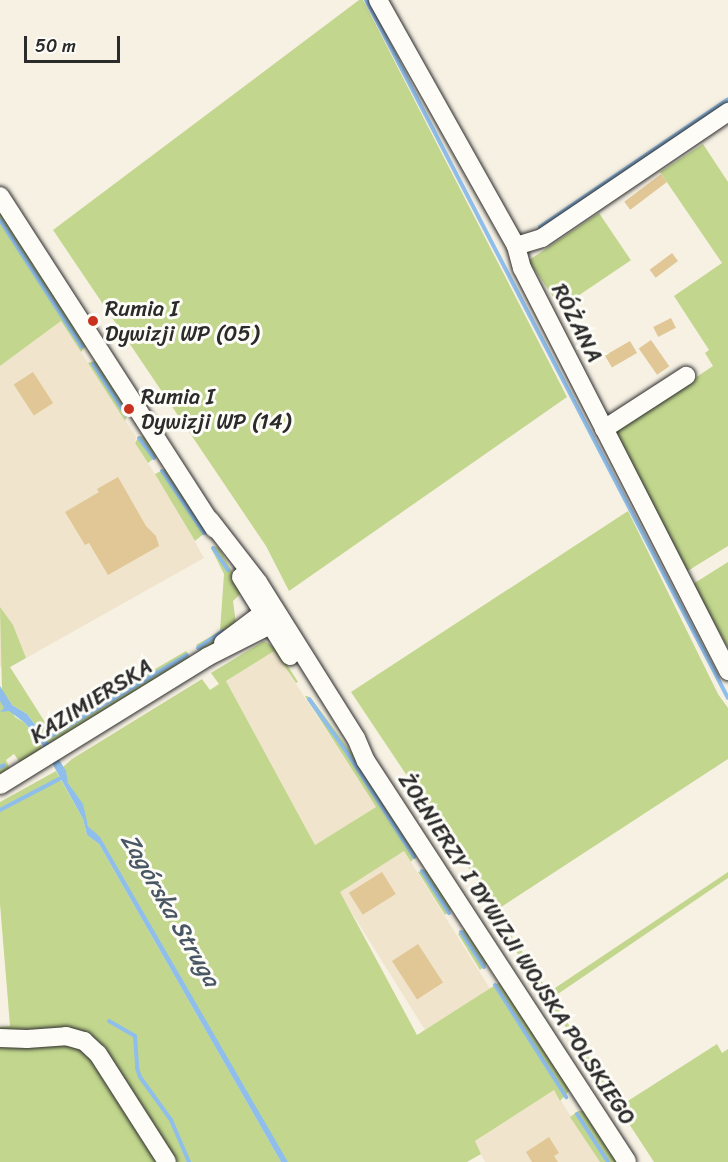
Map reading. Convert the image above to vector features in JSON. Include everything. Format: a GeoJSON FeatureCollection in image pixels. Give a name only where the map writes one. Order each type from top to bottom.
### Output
{"type":"FeatureCollection","features":[{"type":"Feature","properties":{"kind":"street","name":"RÓŻANA"},"geometry":{"type":"LineString","coordinates":[[378,0],[516,246],[522,268],[728,670]]}},
{"type":"Feature","properties":{"kind":"street"},"geometry":{"type":"LineString","coordinates":[[516,246],[542,238],[728,112]]}},
{"type":"Feature","properties":{"kind":"street","name":"ŻOŁNIERZY I DYWIZJI WOJSKA POLSKIEGO"},"geometry":{"type":"LineString","coordinates":[[0,196],[210,520],[248,568],[270,617],[356,738],[366,761],[627,1162]]}},
{"type":"Feature","properties":{"kind":"street"},"geometry":{"type":"LineString","coordinates":[[604,429],[686,376]]}},
{"type":"Feature","properties":{"kind":"street","name":"KAZIMIERSKA"},"geometry":{"type":"LineString","coordinates":[[0,785],[270,617]]}},
{"type":"Feature","properties":{"kind":"street"},"geometry":{"type":"LineString","coordinates":[[0,1038],[27,1039],[66,1036],[84,1041],[98,1054],[167,1162]]}},
{"type":"Feature","properties":{"kind":"shaded area"},"geometry":{"type":"Polygon","coordinates":[[[61,321],[136,437],[135,443],[173,502],[204,558],[3,671],[0,666],[0,366],[61,321]]]}},
{"type":"Feature","properties":{"kind":"shaded area"},"geometry":{"type":"Polygon","coordinates":[[[274,650],[376,807],[315,845],[226,681],[274,650]]]}},
{"type":"Feature","properties":{"kind":"shaded area"},"geometry":{"type":"Polygon","coordinates":[[[404,851],[490,989],[425,1030],[339,892],[404,851]]]}},
{"type":"Feature","properties":{"kind":"shaded area"},"geometry":{"type":"Polygon","coordinates":[[[554,1090],[600,1162],[485,1162],[474,1142],[554,1090]]]}},
{"type":"Feature","properties":{"kind":"green space"},"geometry":{"type":"Polygon","coordinates":[[[359,0],[363,0],[567,397],[289,591],[266,546],[53,230],[359,0]]]}},
{"type":"Feature","properties":{"kind":"green space"},"geometry":{"type":"Polygon","coordinates":[[[703,144],[728,182],[728,546],[686,572],[615,431],[713,366],[705,353],[709,350],[674,296],[722,263],[660,172],[703,144]]]}},
{"type":"Feature","properties":{"kind":"green space"},"geometry":{"type":"Polygon","coordinates":[[[0,208],[88,344],[81,352],[61,321],[0,366],[0,208]]]}},
{"type":"Feature","properties":{"kind":"green space"},"geometry":{"type":"Polygon","coordinates":[[[599,213],[631,260],[560,308],[529,261],[599,213]]]}},
{"type":"Feature","properties":{"kind":"green space"},"geometry":{"type":"Polygon","coordinates":[[[93,361],[100,363],[127,405],[128,415],[125,421],[88,363],[93,361]]]}},
{"type":"Feature","properties":{"kind":"green space"},"geometry":{"type":"Polygon","coordinates":[[[139,436],[147,437],[158,455],[148,463],[135,443],[139,436]]]}},
{"type":"Feature","properties":{"kind":"green space"},"geometry":{"type":"Polygon","coordinates":[[[165,469],[169,470],[207,531],[195,541],[155,474],[165,469]]]}},
{"type":"Feature","properties":{"kind":"green space"},"geometry":{"type":"Polygon","coordinates":[[[628,511],[718,694],[728,708],[728,759],[495,911],[351,692],[628,511]]]}},
{"type":"Feature","properties":{"kind":"green space"},"geometry":{"type":"Polygon","coordinates":[[[214,546],[219,548],[243,591],[233,601],[236,624],[230,632],[202,653],[196,645],[220,631],[224,574],[211,548],[214,546]]]}},
{"type":"Feature","properties":{"kind":"green space"},"geometry":{"type":"Polygon","coordinates":[[[728,562],[728,648],[693,584],[728,562]]]}},
{"type":"Feature","properties":{"kind":"green space"},"geometry":{"type":"Polygon","coordinates":[[[0,607],[13,625],[26,658],[10,667],[50,730],[186,651],[192,660],[50,744],[27,714],[12,705],[2,691],[0,607]]]}},
{"type":"Feature","properties":{"kind":"green space"},"geometry":{"type":"Polygon","coordinates":[[[264,641],[277,649],[298,682],[296,683],[274,651],[226,681],[315,845],[376,807],[305,696],[311,698],[363,768],[417,852],[411,862],[404,851],[340,892],[417,1035],[500,982],[571,1089],[560,1101],[554,1090],[475,1141],[481,1154],[467,1162],[287,1162],[100,838],[88,826],[80,801],[68,783],[63,767],[72,759],[202,679],[210,690],[219,684],[211,673],[264,641]]]}},
{"type":"Feature","properties":{"kind":"green space"},"geometry":{"type":"Polygon","coordinates":[[[0,691],[15,717],[25,723],[43,748],[21,764],[14,754],[6,760],[11,771],[0,777],[0,691]]]}},
{"type":"Feature","properties":{"kind":"green space"},"geometry":{"type":"Polygon","coordinates":[[[56,771],[83,819],[87,835],[99,844],[281,1162],[0,1162],[0,1027],[10,1026],[0,904],[0,802],[56,771]]]}},
{"type":"Feature","properties":{"kind":"green space"},"geometry":{"type":"Polygon","coordinates":[[[428,869],[452,909],[445,915],[418,872],[428,869]]]}},
{"type":"Feature","properties":{"kind":"green space"},"geometry":{"type":"Polygon","coordinates":[[[728,872],[728,878],[552,998],[620,1106],[717,1044],[722,1053],[728,1049],[728,1162],[654,1162],[491,913],[495,911],[549,992],[728,872]]]}},
{"type":"Feature","properties":{"kind":"green space"},"geometry":{"type":"Polygon","coordinates":[[[465,929],[488,963],[480,970],[458,934],[465,929]]]}},
{"type":"Feature","properties":{"kind":"green space"},"geometry":{"type":"Polygon","coordinates":[[[578,1111],[585,1111],[619,1162],[600,1162],[570,1117],[578,1111]]]}},
{"type":"Feature","properties":{"kind":"water"},"geometry":{"type":"Polygon","coordinates":[[[0,686],[12,705],[27,714],[66,771],[68,783],[83,804],[88,826],[100,837],[288,1162],[281,1162],[99,844],[87,835],[83,819],[41,743],[25,723],[9,711],[0,712],[4,708],[0,701],[0,686]]]}},
{"type":"Feature","properties":{"kind":"building"},"geometry":{"type":"Polygon","coordinates":[[[661,174],[667,182],[630,210],[624,202],[661,174]]]}},
{"type":"Feature","properties":{"kind":"building"},"geometry":{"type":"Polygon","coordinates":[[[672,253],[678,261],[656,278],[650,270],[672,253]]]}},
{"type":"Feature","properties":{"kind":"building"},"geometry":{"type":"Polygon","coordinates":[[[671,318],[676,328],[658,337],[653,327],[671,318]]]}},
{"type":"Feature","properties":{"kind":"building"},"geometry":{"type":"Polygon","coordinates":[[[651,340],[669,366],[657,375],[639,349],[651,340]]]}},
{"type":"Feature","properties":{"kind":"building"},"geometry":{"type":"Polygon","coordinates":[[[630,341],[637,353],[612,368],[605,356],[630,341]]]}},
{"type":"Feature","properties":{"kind":"building"},"geometry":{"type":"Polygon","coordinates":[[[33,372],[53,403],[34,416],[14,385],[33,372]]]}},
{"type":"Feature","properties":{"kind":"building"},"geometry":{"type":"Polygon","coordinates":[[[118,477],[146,526],[156,536],[159,546],[108,575],[89,543],[85,545],[65,512],[99,492],[97,489],[118,477]]]}},
{"type":"Feature","properties":{"kind":"building"},"geometry":{"type":"Polygon","coordinates":[[[382,872],[396,894],[363,915],[349,893],[382,872]]]}},
{"type":"Feature","properties":{"kind":"building"},"geometry":{"type":"Polygon","coordinates":[[[418,944],[443,983],[417,999],[392,961],[418,944]]]}},
{"type":"Feature","properties":{"kind":"building"},"geometry":{"type":"Polygon","coordinates":[[[549,1137],[559,1153],[554,1156],[558,1162],[532,1162],[526,1152],[549,1137]]]}},
{"type":"Feature","properties":{"kind":"waterway"},"geometry":{"type":"LineString","coordinates":[[366,0],[728,698]]}},
{"type":"Feature","properties":{"kind":"waterway"},"geometry":{"type":"LineString","coordinates":[[540,227],[728,99]]}},
{"type":"Feature","properties":{"kind":"waterway"},"geometry":{"type":"LineString","coordinates":[[0,220],[82,347]]}},
{"type":"Feature","properties":{"kind":"waterway"},"geometry":{"type":"LineString","coordinates":[[93,364],[126,415]]}},
{"type":"Feature","properties":{"kind":"waterway"},"geometry":{"type":"LineString","coordinates":[[139,438],[154,458]]}},
{"type":"Feature","properties":{"kind":"waterway"},"geometry":{"type":"LineString","coordinates":[[162,471],[204,533]]}},
{"type":"Feature","properties":{"kind":"waterway"},"geometry":{"type":"LineString","coordinates":[[213,548],[228,570]]}},
{"type":"Feature","properties":{"kind":"waterway"},"geometry":{"type":"LineString","coordinates":[[198,648],[223,631]]}},
{"type":"Feature","properties":{"kind":"waterway"},"geometry":{"type":"LineString","coordinates":[[46,739],[187,655]]}},
{"type":"Feature","properties":{"kind":"waterway"},"geometry":{"type":"LineString","coordinates":[[309,699],[346,751],[414,857]]}},
{"type":"Feature","properties":{"kind":"waterway"},"geometry":{"type":"LineString","coordinates":[[0,767],[4,765]]}},
{"type":"Feature","properties":{"kind":"waterway"},"geometry":{"type":"LineString","coordinates":[[0,810],[59,779]]}},
{"type":"Feature","properties":{"kind":"waterway"},"geometry":{"type":"LineString","coordinates":[[422,871],[449,913]]}},
{"type":"Feature","properties":{"kind":"waterway"},"geometry":{"type":"LineString","coordinates":[[461,932],[484,967]]}},
{"type":"Feature","properties":{"kind":"waterway"},"geometry":{"type":"LineString","coordinates":[[495,985],[566,1097]]}},
{"type":"Feature","properties":{"kind":"waterway"},"geometry":{"type":"LineString","coordinates":[[109,1021],[135,1036],[137,1068],[140,1077],[171,1120],[189,1162]]}},
{"type":"Feature","properties":{"kind":"waterway"},"geometry":{"type":"LineString","coordinates":[[577,1114],[608,1162]]}},
{"type":"Feature","properties":{"kind":"place","name":"Rumia I Dywizji WP (05)"},"geometry":{"type":"Point","coordinates":[93,321]}},
{"type":"Feature","properties":{"kind":"place","name":"Rumia I Dywizji WP (14)"},"geometry":{"type":"Point","coordinates":[129,409]}},
{"type":"Feature","properties":{"kind":"water label","name":"Zagórska Struga"},"geometry":{"type":"Point","coordinates":[170,910]}}]}
